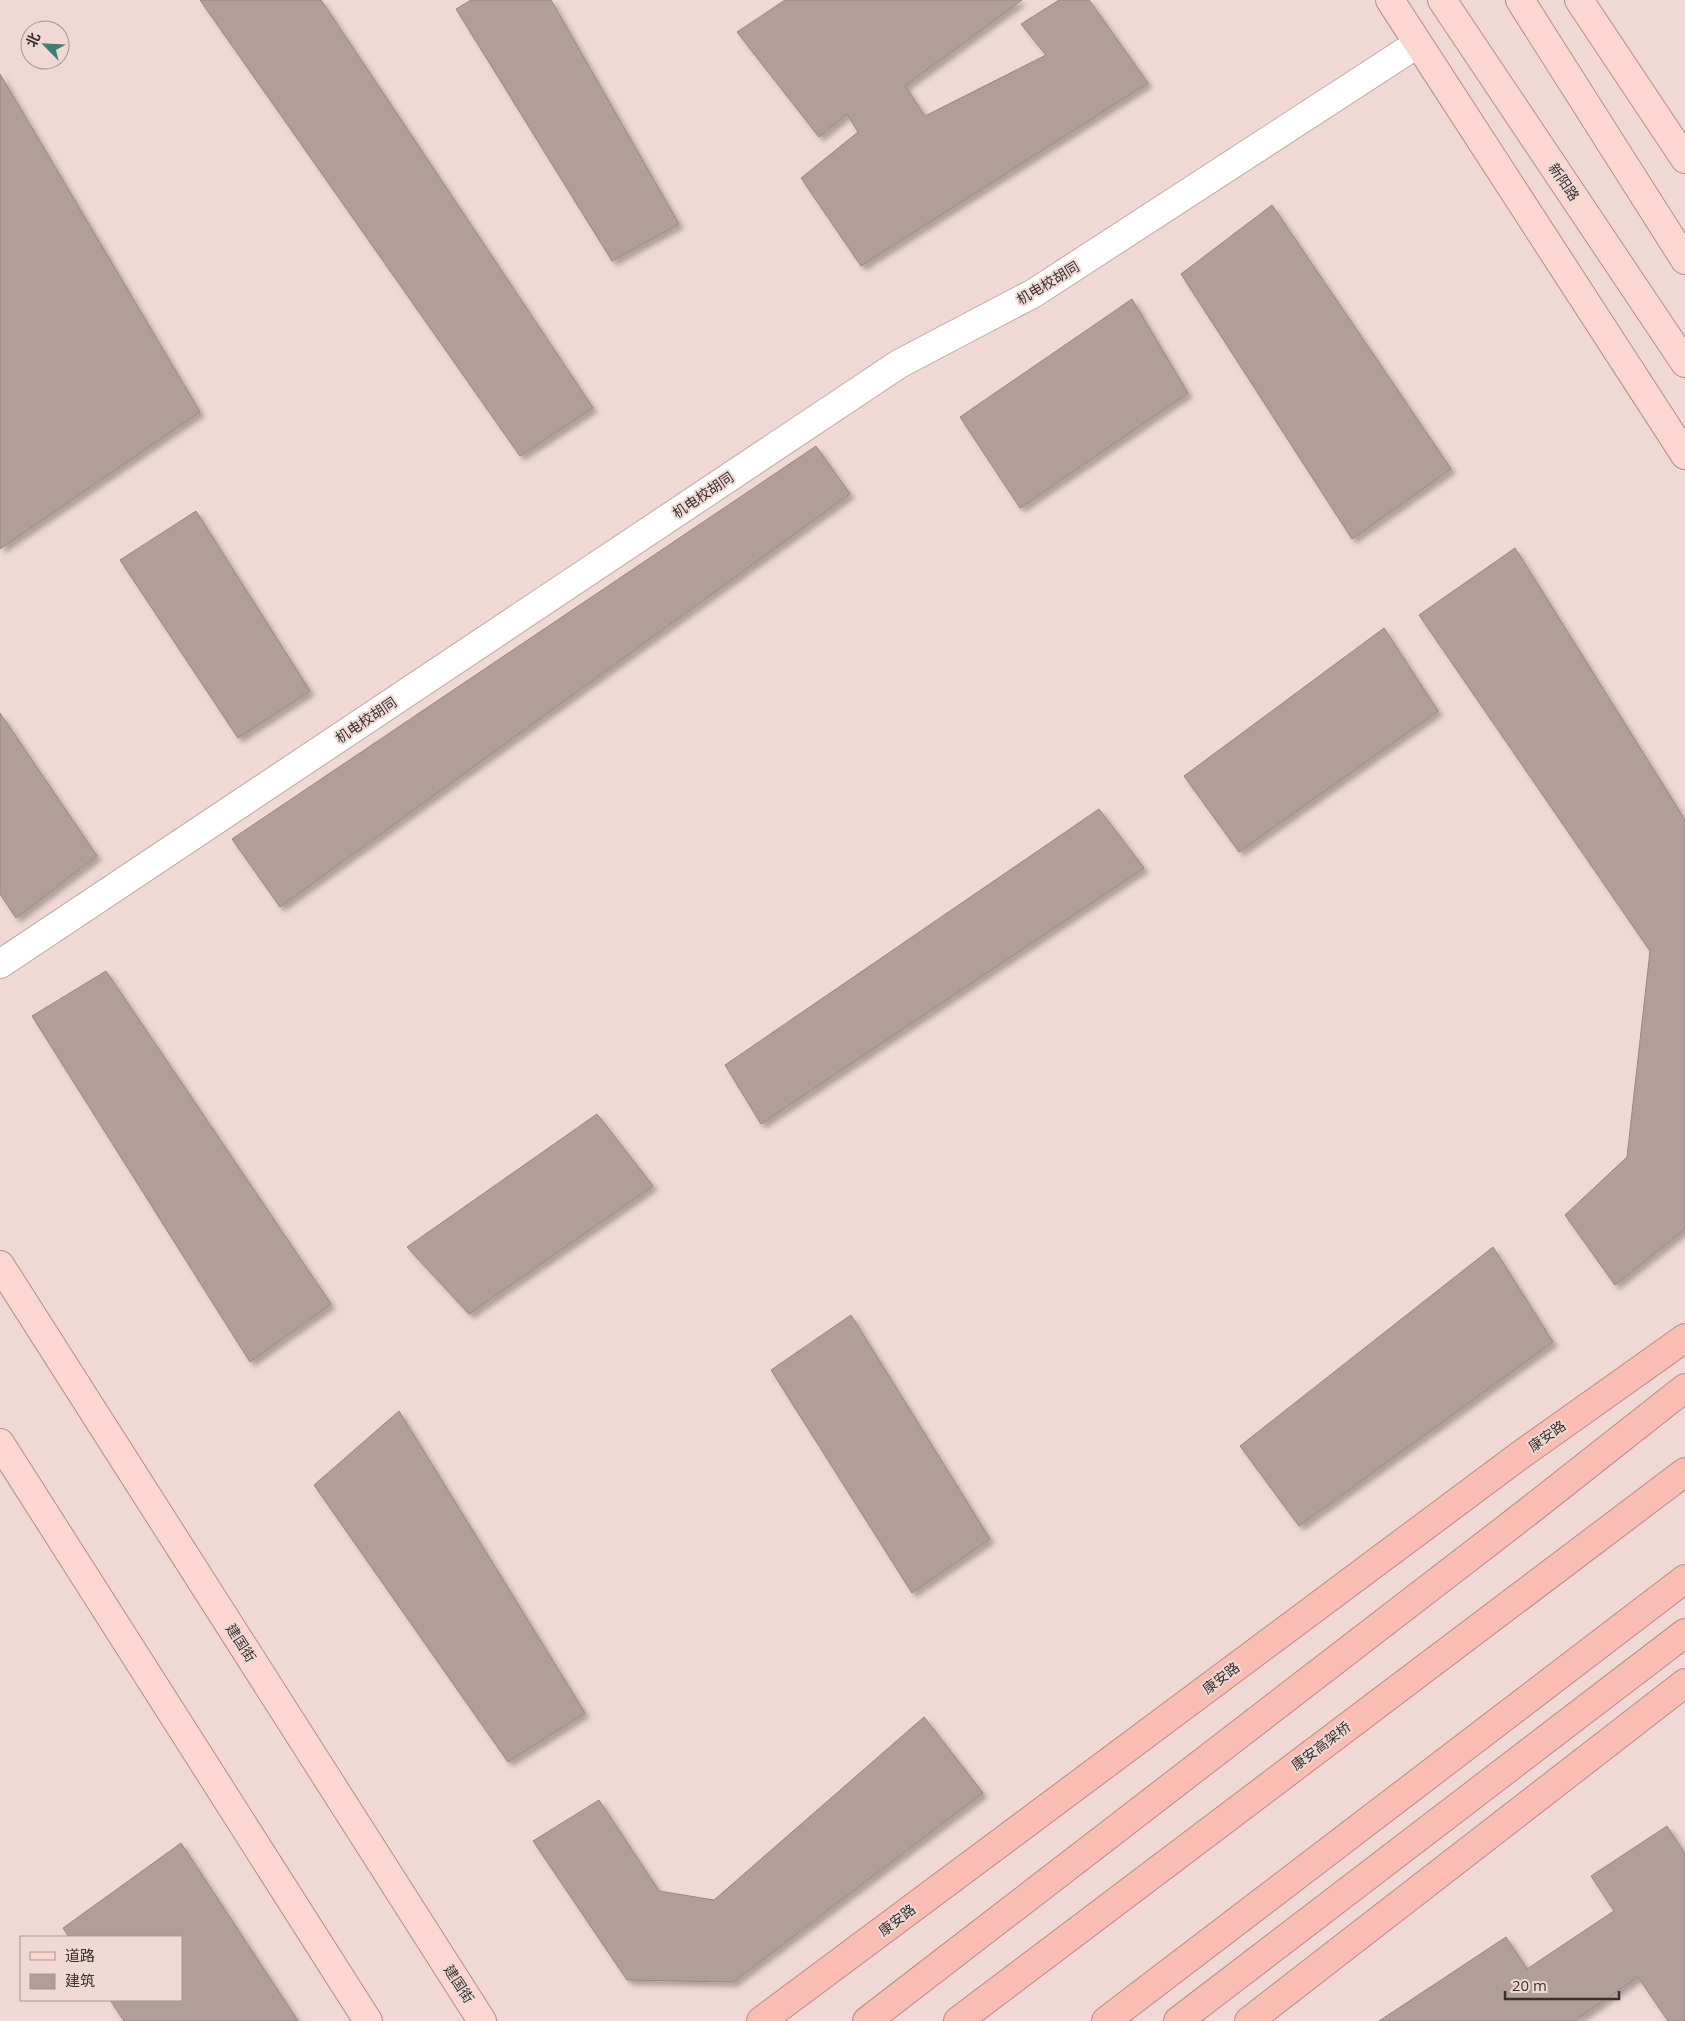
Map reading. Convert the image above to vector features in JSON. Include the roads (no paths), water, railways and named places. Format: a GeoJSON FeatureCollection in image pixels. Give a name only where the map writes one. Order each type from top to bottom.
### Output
{"type":"FeatureCollection","features":[{"type":"Feature","properties":{"kind":"highway","name":"康安路"},"geometry":{"type":"LineString","coordinates":[[761,2021],[1519,1456],[1685,1338]]}},
{"type":"Feature","properties":{"kind":"highway"},"geometry":{"type":"LineString","coordinates":[[868,2021],[1529,1511],[1685,1388]]}},
{"type":"Feature","properties":{"kind":"highway","name":"康安高架桥"},"geometry":{"type":"LineString","coordinates":[[958,2021],[1685,1472]]}},
{"type":"Feature","properties":{"kind":"highway"},"geometry":{"type":"LineString","coordinates":[[1106,2021],[1685,1579]]}},
{"type":"Feature","properties":{"kind":"highway"},"geometry":{"type":"LineString","coordinates":[[1178,2021],[1685,1633]]}},
{"type":"Feature","properties":{"kind":"highway"},"geometry":{"type":"LineString","coordinates":[[1249,2021],[1685,1683]]}},
{"type":"Feature","properties":{"kind":"main road"},"geometry":{"type":"LineString","coordinates":[[1390,0],[1685,455]]}},
{"type":"Feature","properties":{"kind":"main road","name":"新阳路"},"geometry":{"type":"LineString","coordinates":[[1442,0],[1685,363]]}},
{"type":"Feature","properties":{"kind":"main road"},"geometry":{"type":"LineString","coordinates":[[1520,0],[1685,260]]}},
{"type":"Feature","properties":{"kind":"main road"},"geometry":{"type":"LineString","coordinates":[[1579,0],[1685,159]]}},
{"type":"Feature","properties":{"kind":"main road","name":"建国街"},"geometry":{"type":"LineString","coordinates":[[0,1265],[482,2021]]}},
{"type":"Feature","properties":{"kind":"main road"},"geometry":{"type":"LineString","coordinates":[[0,1443],[368,2021]]}},
{"type":"Feature","properties":{"kind":"street","name":"机电校胡同"},"geometry":{"type":"LineString","coordinates":[[0,964],[899,364],[1034,293],[1417,44]]}}]}
